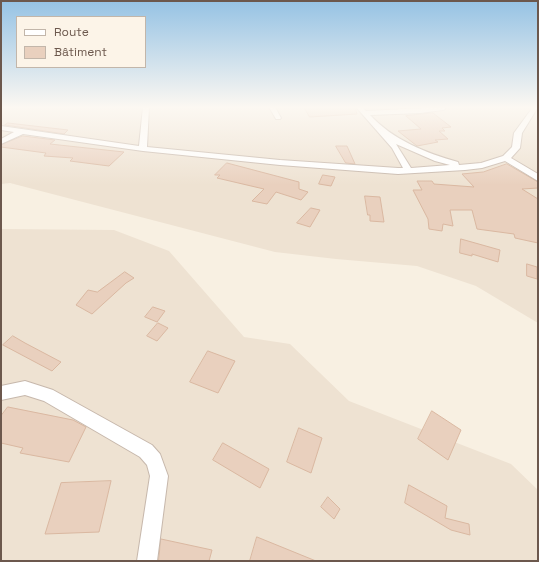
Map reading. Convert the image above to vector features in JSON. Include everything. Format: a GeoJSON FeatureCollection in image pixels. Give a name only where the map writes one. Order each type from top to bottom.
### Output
{"type":"FeatureCollection","features":[{"type":"Feature","properties":{"kind":"street"},"geometry":{"type":"LineString","coordinates":[[1,142],[19,133]]}},
{"type":"Feature","properties":{"kind":"street"},"geometry":{"type":"LineString","coordinates":[[30,133],[143,149],[398,171],[408,169],[482,165],[506,158],[516,148],[518,133]]}},
{"type":"Feature","properties":{"kind":"street"},"geometry":{"type":"LineString","coordinates":[[143,149],[144,133]]}},
{"type":"Feature","properties":{"kind":"street"},"geometry":{"type":"LineString","coordinates":[[382,133],[395,147],[408,169]]}},
{"type":"Feature","properties":{"kind":"street"},"geometry":{"type":"LineString","coordinates":[[386,133],[399,142],[438,159],[465,167]]}},
{"type":"Feature","properties":{"kind":"street"},"geometry":{"type":"LineString","coordinates":[[506,158],[538,178]]}},
{"type":"Feature","properties":{"kind":"street"},"geometry":{"type":"LineString","coordinates":[[1,393],[25,388],[48,395],[146,451],[154,460],[159,476],[147,561]]}},
{"type":"Feature","properties":{"kind":"shaded area"},"geometry":{"type":"Polygon","coordinates":[[[1,133],[538,133],[538,323],[476,286],[417,266],[275,252],[10,183],[1,184],[1,133]]]}},
{"type":"Feature","properties":{"kind":"shaded area"},"geometry":{"type":"Polygon","coordinates":[[[1,229],[114,230],[169,251],[244,337],[290,344],[349,401],[511,464],[538,490],[538,561],[1,561],[1,229]]]}},
{"type":"Feature","properties":{"kind":"building"},"geometry":{"type":"Polygon","coordinates":[[[401,133],[442,133],[448,139],[435,140],[438,142],[417,146],[401,133]]]}},
{"type":"Feature","properties":{"kind":"building"},"geometry":{"type":"Polygon","coordinates":[[[23,136],[55,140],[50,144],[124,152],[109,166],[70,161],[73,158],[44,156],[46,153],[1,147],[1,145],[23,136]]]}},
{"type":"Feature","properties":{"kind":"building"},"geometry":{"type":"Polygon","coordinates":[[[336,146],[347,146],[355,164],[346,163],[336,146]]]}},
{"type":"Feature","properties":{"kind":"building"},"geometry":{"type":"Polygon","coordinates":[[[227,163],[299,182],[299,189],[308,192],[301,200],[276,192],[267,204],[252,201],[264,189],[217,178],[220,175],[215,175],[227,163]]]}},
{"type":"Feature","properties":{"kind":"building"},"geometry":{"type":"Polygon","coordinates":[[[507,164],[538,182],[538,188],[522,189],[538,199],[538,243],[515,238],[514,234],[477,229],[472,210],[450,210],[453,226],[443,224],[442,231],[429,229],[428,219],[413,190],[422,190],[417,181],[432,181],[434,184],[474,187],[462,174],[483,172],[507,164]]]}},
{"type":"Feature","properties":{"kind":"building"},"geometry":{"type":"Polygon","coordinates":[[[323,175],[335,177],[331,186],[319,184],[323,175]]]}},
{"type":"Feature","properties":{"kind":"building"},"geometry":{"type":"Polygon","coordinates":[[[365,196],[380,197],[384,222],[370,221],[365,196]]]}},
{"type":"Feature","properties":{"kind":"building"},"geometry":{"type":"Polygon","coordinates":[[[311,208],[320,210],[310,227],[297,223],[311,208]]]}},
{"type":"Feature","properties":{"kind":"building"},"geometry":{"type":"Polygon","coordinates":[[[461,239],[500,250],[498,262],[472,254],[472,256],[460,253],[461,239]]]}},
{"type":"Feature","properties":{"kind":"building"},"geometry":{"type":"Polygon","coordinates":[[[527,264],[537,267],[537,279],[527,276],[527,264]]]}},
{"type":"Feature","properties":{"kind":"building"},"geometry":{"type":"Polygon","coordinates":[[[125,272],[134,278],[126,283],[92,314],[76,305],[88,290],[97,292],[125,272]]]}},
{"type":"Feature","properties":{"kind":"building"},"geometry":{"type":"Polygon","coordinates":[[[153,307],[165,311],[157,322],[145,317],[153,307]]]}},
{"type":"Feature","properties":{"kind":"building"},"geometry":{"type":"Polygon","coordinates":[[[158,323],[168,328],[157,341],[147,336],[158,323]]]}},
{"type":"Feature","properties":{"kind":"building"},"geometry":{"type":"Polygon","coordinates":[[[13,336],[61,362],[52,371],[3,345],[13,336]]]}},
{"type":"Feature","properties":{"kind":"building"},"geometry":{"type":"Polygon","coordinates":[[[208,351],[235,361],[218,393],[190,382],[208,351]]]}},
{"type":"Feature","properties":{"kind":"building"},"geometry":{"type":"Polygon","coordinates":[[[8,407],[73,420],[86,427],[69,462],[20,453],[23,448],[1,443],[1,416],[8,407]]]}},
{"type":"Feature","properties":{"kind":"building"},"geometry":{"type":"Polygon","coordinates":[[[432,411],[461,430],[448,460],[418,439],[432,411]]]}},
{"type":"Feature","properties":{"kind":"building"},"geometry":{"type":"Polygon","coordinates":[[[299,428],[322,438],[311,473],[287,462],[299,428]]]}},
{"type":"Feature","properties":{"kind":"building"},"geometry":{"type":"Polygon","coordinates":[[[223,443],[269,469],[260,488],[213,460],[223,443]]]}},
{"type":"Feature","properties":{"kind":"building"},"geometry":{"type":"Polygon","coordinates":[[[111,481],[99,532],[45,534],[61,483],[111,481]]]}},
{"type":"Feature","properties":{"kind":"building"},"geometry":{"type":"Polygon","coordinates":[[[409,485],[447,506],[445,518],[469,524],[470,535],[451,530],[405,503],[409,485]]]}},
{"type":"Feature","properties":{"kind":"building"},"geometry":{"type":"Polygon","coordinates":[[[328,497],[340,509],[334,519],[321,507],[328,497]]]}},
{"type":"Feature","properties":{"kind":"building"},"geometry":{"type":"Polygon","coordinates":[[[257,537],[316,561],[250,561],[257,537]]]}},
{"type":"Feature","properties":{"kind":"building"},"geometry":{"type":"Polygon","coordinates":[[[161,539],[212,550],[209,561],[159,561],[161,539]]]}}]}
